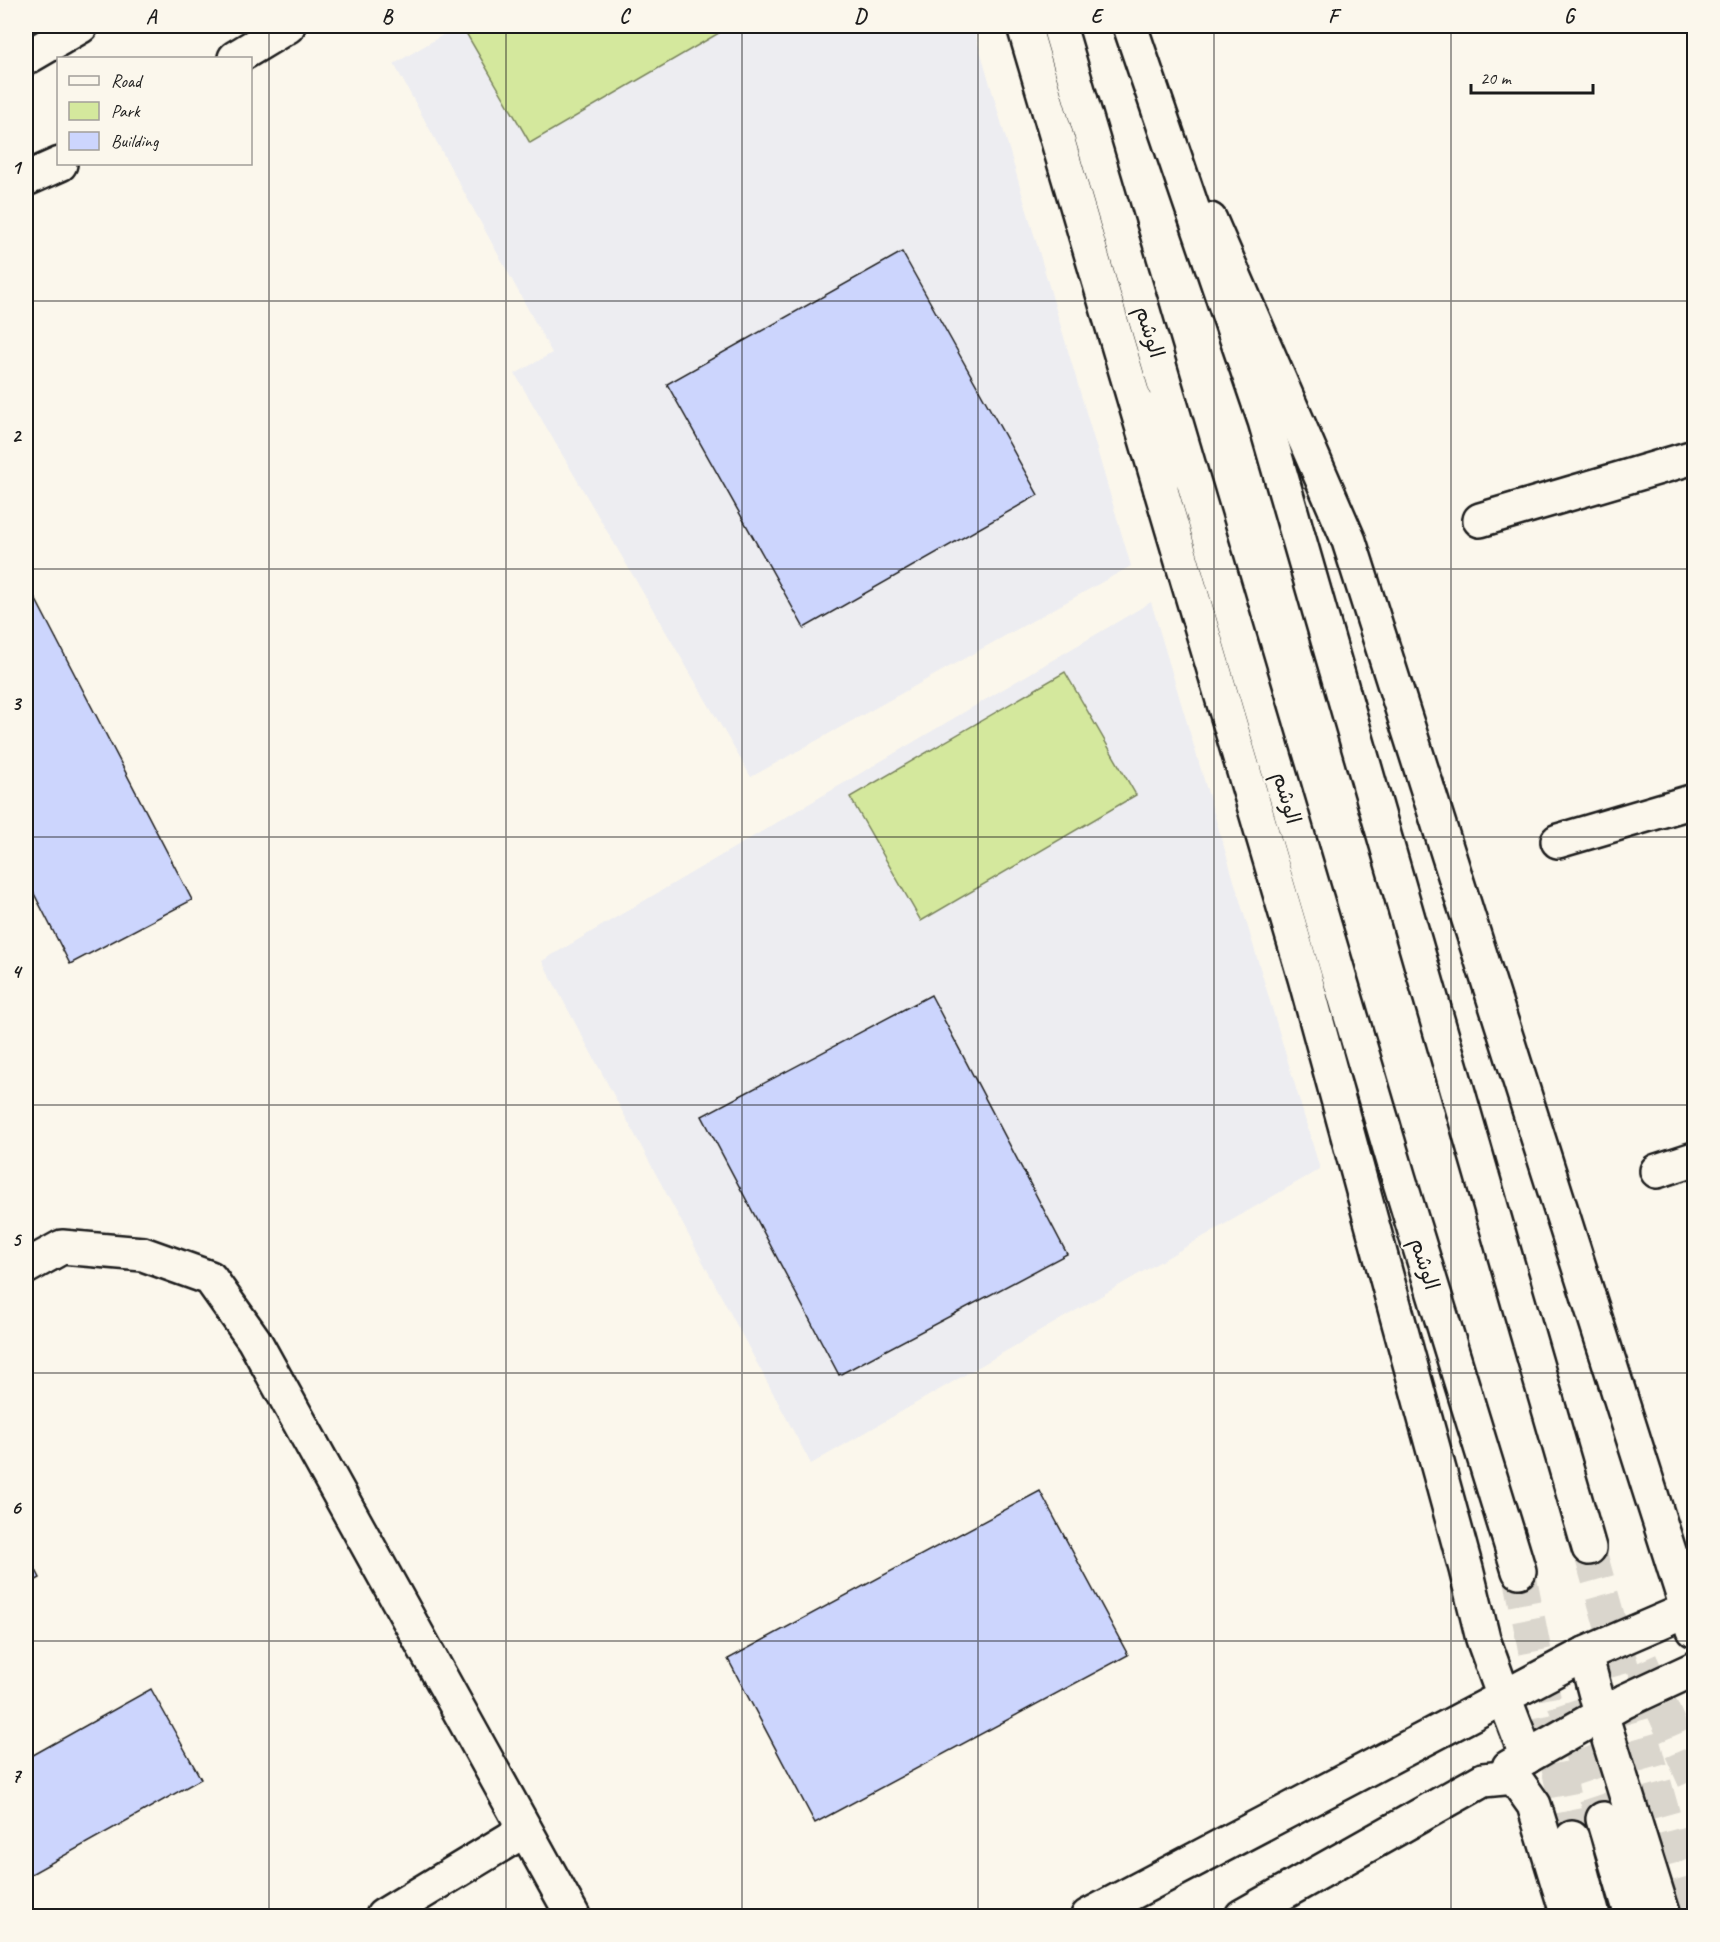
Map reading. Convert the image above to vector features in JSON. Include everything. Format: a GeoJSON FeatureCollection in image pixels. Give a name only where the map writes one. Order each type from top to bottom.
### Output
{"type":"FeatureCollection","features":[{"type":"Feature","properties":{"kind":"main road"},"geometry":{"type":"LineString","coordinates":[[26,58],[81,26]]}},
{"type":"Feature","properties":{"kind":"main road"},"geometry":{"type":"LineString","coordinates":[[237,57],[288,26]]}},
{"type":"Feature","properties":{"kind":"main road"},"geometry":{"type":"LineString","coordinates":[[1024,26],[1305,978],[1483,1639],[1527,1757]]}},
{"type":"Feature","properties":{"kind":"main road","name":"الوشم"},"geometry":{"type":"LineString","coordinates":[[1059,26],[1399,1179],[1519,1570]]}},
{"type":"Feature","properties":{"kind":"main road"},"geometry":{"type":"LineString","coordinates":[[1130,26],[1265,421],[1589,1548]]}},
{"type":"Feature","properties":{"kind":"main road"},"geometry":{"type":"LineString","coordinates":[[1088,1917],[1586,1654],[1692,1615],[1349,541],[1151,84],[1142,26]]}},
{"type":"Feature","properties":{"kind":"main road"},"geometry":{"type":"LineString","coordinates":[[26,179],[58,165]]}},
{"type":"Feature","properties":{"kind":"main road"},"geometry":{"type":"LineString","coordinates":[[1161,369],[1161,490]]}},
{"type":"Feature","properties":{"kind":"main road"},"geometry":{"type":"LineString","coordinates":[[1480,520],[1695,458]]}},
{"type":"Feature","properties":{"kind":"main road"},"geometry":{"type":"LineString","coordinates":[[1558,841],[1695,801]]}},
{"type":"Feature","properties":{"kind":"main road"},"geometry":{"type":"LineString","coordinates":[[1657,1171],[1695,1158]]}},
{"type":"Feature","properties":{"kind":"main road"},"geometry":{"type":"LineString","coordinates":[[26,1267],[62,1247],[143,1254],[210,1278],[254,1340],[573,1917]]}},
{"type":"Feature","properties":{"kind":"main road"},"geometry":{"type":"LineString","coordinates":[[1586,1654],[1601,1714],[1664,1917]]}},
{"type":"Feature","properties":{"kind":"main road"},"geometry":{"type":"LineString","coordinates":[[1242,1917],[1601,1714],[1695,1669]]}},
{"type":"Feature","properties":{"kind":"main road"},"geometry":{"type":"LineString","coordinates":[[1483,1780],[1514,1777],[1534,1805],[1568,1917]]}},
{"type":"Feature","properties":{"kind":"main road"},"geometry":{"type":"LineString","coordinates":[[1604,1819],[1632,1917]]}},
{"type":"Feature","properties":{"kind":"main road"},"geometry":{"type":"LineString","coordinates":[[382,1917],[525,1830]]}},
{"type":"Feature","properties":{"kind":"main road"},"geometry":{"type":"LineString","coordinates":[[1572,1838],[1593,1917]]}},
{"type":"Feature","properties":{"kind":"shaded area"},"geometry":{"type":"Polygon","coordinates":[[[458,26],[973,26],[1131,566],[751,777],[515,374],[552,353],[394,64],[458,26]]]}},
{"type":"Feature","properties":{"kind":"shaded area"},"geometry":{"type":"Polygon","coordinates":[[[1151,602],[1320,1169],[811,1464],[542,961],[1151,602]]]}},
{"type":"Feature","properties":{"kind":"green space"},"geometry":{"type":"Polygon","coordinates":[[[462,26],[731,26],[530,143],[462,26]]]}},
{"type":"Feature","properties":{"kind":"green space"},"geometry":{"type":"Polygon","coordinates":[[[1065,672],[1136,795],[921,921],[850,797],[1065,672]]]}},
{"type":"Feature","properties":{"kind":"building"},"geometry":{"type":"Polygon","coordinates":[[[902,252],[1038,495],[804,628],[667,384],[902,252]]]}},
{"type":"Feature","properties":{"kind":"building"},"geometry":{"type":"Polygon","coordinates":[[[35,598],[192,900],[70,964],[26,878],[26,603],[35,598]]]}},
{"type":"Feature","properties":{"kind":"building"},"geometry":{"type":"Polygon","coordinates":[[[931,995],[1067,1254],[839,1375],[702,1116],[931,995]]]}},
{"type":"Feature","properties":{"kind":"building"},"geometry":{"type":"Polygon","coordinates":[[[1040,1491],[1128,1655],[815,1823],[728,1659],[1040,1491]]]}},
{"type":"Feature","properties":{"kind":"building"},"geometry":{"type":"Polygon","coordinates":[[[26,1551],[40,1578],[26,1586],[26,1551]]]}},
{"type":"Feature","properties":{"kind":"building"},"geometry":{"type":"Polygon","coordinates":[[[151,1689],[201,1779],[26,1877],[26,1759],[151,1689]]]}},
{"type":"Feature","properties":{"kind":"tunnel"},"geometry":{"type":"LineString","coordinates":[[1589,1548],[1692,1916]]}},
{"type":"Feature","properties":{"kind":"tunnel"},"geometry":{"type":"LineString","coordinates":[[1519,1571],[1572,1838]]}},
{"type":"Feature","properties":{"kind":"tunnel"},"geometry":{"type":"LineString","coordinates":[[1641,1661],[1694,1780]]}},
{"type":"Feature","properties":{"kind":"tunnel"},"geometry":{"type":"LineString","coordinates":[[1564,1703],[1603,1819]]}}]}
